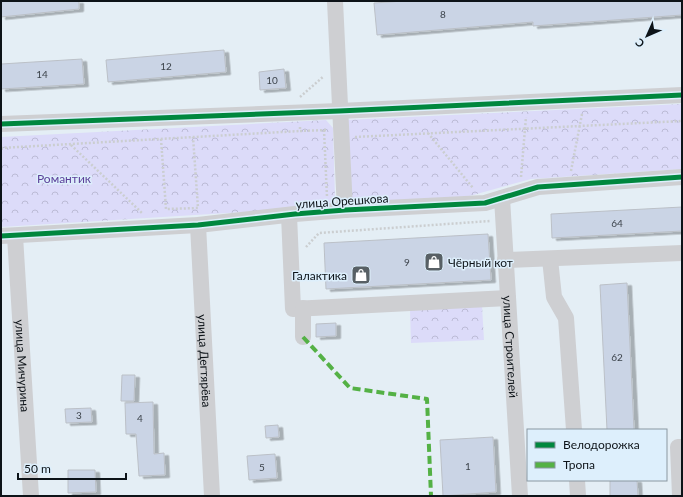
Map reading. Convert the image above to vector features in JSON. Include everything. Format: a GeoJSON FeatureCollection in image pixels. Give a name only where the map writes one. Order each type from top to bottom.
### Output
{"type":"FeatureCollection","features":[{"type":"Feature","properties":{"kind":"street"},"geometry":{"type":"LineString","coordinates":[[335,1],[345,210]]}},
{"type":"Feature","properties":{"kind":"street"},"geometry":{"type":"LineString","coordinates":[[1,124],[340,111],[682,95]]}},
{"type":"Feature","properties":{"kind":"street","name":"улица Орешкова"},"geometry":{"type":"LineString","coordinates":[[8,236],[198,225],[345,210],[485,203],[538,187],[682,177]]}},
{"type":"Feature","properties":{"kind":"street","name":"улица Строителей"},"geometry":{"type":"LineString","coordinates":[[502,198],[520,496]]}},
{"type":"Feature","properties":{"kind":"street"},"geometry":{"type":"LineString","coordinates":[[289,215],[293,309],[508,298]]}},
{"type":"Feature","properties":{"kind":"street","name":"улица Дегтярёва"},"geometry":{"type":"LineString","coordinates":[[198,225],[212,496]]}},
{"type":"Feature","properties":{"kind":"street","name":"улица Мичурина"},"geometry":{"type":"LineString","coordinates":[[8,236],[31,496]]}},
{"type":"Feature","properties":{"kind":"street"},"geometry":{"type":"LineString","coordinates":[[506,260],[682,253]]}},
{"type":"Feature","properties":{"kind":"street"},"geometry":{"type":"LineString","coordinates":[[550,259],[554,297],[566,318],[574,429]]}},
{"type":"Feature","properties":{"kind":"street"},"geometry":{"type":"LineString","coordinates":[[303,337],[304,308]]}},
{"type":"Feature","properties":{"kind":"street"},"geometry":{"type":"LineString","coordinates":[[680,496],[678,447],[682,447]]}},
{"type":"Feature","properties":{"kind":"street"},"geometry":{"type":"LineString","coordinates":[[577,481],[578,496]]}},
{"type":"Feature","properties":{"kind":"path"},"geometry":{"type":"LineString","coordinates":[[568,185],[585,99]]}},
{"type":"Feature","properties":{"kind":"path"},"geometry":{"type":"LineString","coordinates":[[520,192],[526,128],[526,102]]}},
{"type":"Feature","properties":{"kind":"path"},"geometry":{"type":"LineString","coordinates":[[353,132],[354,137],[682,120]]}},
{"type":"Feature","properties":{"kind":"path"},"geometry":{"type":"LineString","coordinates":[[324,130],[327,212]]}},
{"type":"Feature","properties":{"kind":"path"},"geometry":{"type":"LineString","coordinates":[[1,148],[300,131]]}},
{"type":"Feature","properties":{"kind":"path"},"geometry":{"type":"LineString","coordinates":[[428,133],[485,203]]}},
{"type":"Feature","properties":{"kind":"path"},"geometry":{"type":"LineString","coordinates":[[161,139],[166,209],[198,208],[193,137]]}},
{"type":"Feature","properties":{"kind":"path"},"geometry":{"type":"LineString","coordinates":[[70,144],[156,227]]}},
{"type":"Feature","properties":{"kind":"path"},"geometry":{"type":"LineString","coordinates":[[291,264],[319,232],[503,221]]}},
{"type":"Feature","properties":{"kind":"green space"},"geometry":{"type":"Polygon","coordinates":[[[682,104],[682,169],[531,179],[466,197],[356,202],[349,194],[345,120],[682,104]]]}},
{"type":"Feature","properties":{"kind":"green space","name":"Романтик"},"geometry":{"type":"Polygon","coordinates":[[[326,120],[333,128],[335,198],[326,207],[1,227],[1,137],[326,120]]]}},
{"type":"Feature","properties":{"kind":"green space"},"geometry":{"type":"Polygon","coordinates":[[[482,306],[484,340],[411,343],[410,310],[482,306]]]}},
{"type":"Feature","properties":{"kind":"building"},"geometry":{"type":"Polygon","coordinates":[[[1,1],[79,1],[79,9],[1,17],[1,1]]]}},
{"type":"Feature","properties":{"kind":"building"},"geometry":{"type":"Polygon","coordinates":[[[404,1],[682,1],[682,15],[533,26],[533,22],[377,35],[374,3],[404,1]]]}},
{"type":"Feature","properties":{"kind":"building"},"geometry":{"type":"Polygon","coordinates":[[[224,50],[226,72],[108,82],[106,60],[224,50]]]}},
{"type":"Feature","properties":{"kind":"building"},"geometry":{"type":"Polygon","coordinates":[[[82,59],[84,84],[1,89],[1,64],[82,59]]]}},
{"type":"Feature","properties":{"kind":"building"},"geometry":{"type":"Polygon","coordinates":[[[284,69],[286,88],[260,90],[259,72],[284,69]]]}},
{"type":"Feature","properties":{"kind":"building"},"geometry":{"type":"Polygon","coordinates":[[[682,207],[682,231],[552,238],[551,214],[682,207]]]}},
{"type":"Feature","properties":{"kind":"building"},"geometry":{"type":"Polygon","coordinates":[[[488,234],[491,280],[326,289],[324,243],[488,234]]]}},
{"type":"Feature","properties":{"kind":"building"},"geometry":{"type":"Polygon","coordinates":[[[627,283],[634,429],[607,429],[600,285],[627,283]]]}},
{"type":"Feature","properties":{"kind":"building"},"geometry":{"type":"Polygon","coordinates":[[[336,323],[336,336],[316,337],[316,324],[336,323]]]}},
{"type":"Feature","properties":{"kind":"building"},"geometry":{"type":"Polygon","coordinates":[[[122,375],[135,375],[134,401],[121,401],[122,375]]]}},
{"type":"Feature","properties":{"kind":"building"},"geometry":{"type":"Polygon","coordinates":[[[153,402],[154,454],[164,453],[165,475],[139,476],[136,434],[126,434],[125,403],[153,402]]]}},
{"type":"Feature","properties":{"kind":"building"},"geometry":{"type":"Polygon","coordinates":[[[91,408],[92,422],[66,423],[65,409],[91,408]]]}},
{"type":"Feature","properties":{"kind":"building"},"geometry":{"type":"Polygon","coordinates":[[[278,425],[279,437],[266,438],[265,426],[278,425]]]}},
{"type":"Feature","properties":{"kind":"building"},"geometry":{"type":"Polygon","coordinates":[[[493,437],[496,492],[443,496],[440,440],[493,437]]]}},
{"type":"Feature","properties":{"kind":"building"},"geometry":{"type":"Polygon","coordinates":[[[275,454],[277,478],[249,480],[247,456],[275,454]]]}},
{"type":"Feature","properties":{"kind":"building"},"geometry":{"type":"Polygon","coordinates":[[[68,470],[95,470],[96,492],[68,493],[68,470]]]}},
{"type":"Feature","properties":{"kind":"building"},"geometry":{"type":"Polygon","coordinates":[[[610,481],[637,481],[638,496],[610,496],[610,481]]]}},
{"type":"Feature","properties":{"kind":"marked path"},"geometry":{"type":"LineString","coordinates":[[303,337],[350,388],[427,399],[431,496]]}},
{"type":"Feature","properties":{"kind":"cycle path"},"geometry":{"type":"LineString","coordinates":[[1,124],[339,111],[682,95]]}},
{"type":"Feature","properties":{"kind":"cycle path"},"geometry":{"type":"LineString","coordinates":[[1,236],[198,225],[345,210],[485,203],[538,187],[682,177]]}},
{"type":"Feature","properties":{"kind":"place","name":"Чёрный кот"},"geometry":{"type":"Point","coordinates":[434,262]}},
{"type":"Feature","properties":{"kind":"place","name":"Галактика"},"geometry":{"type":"Point","coordinates":[361,275]}}]}
